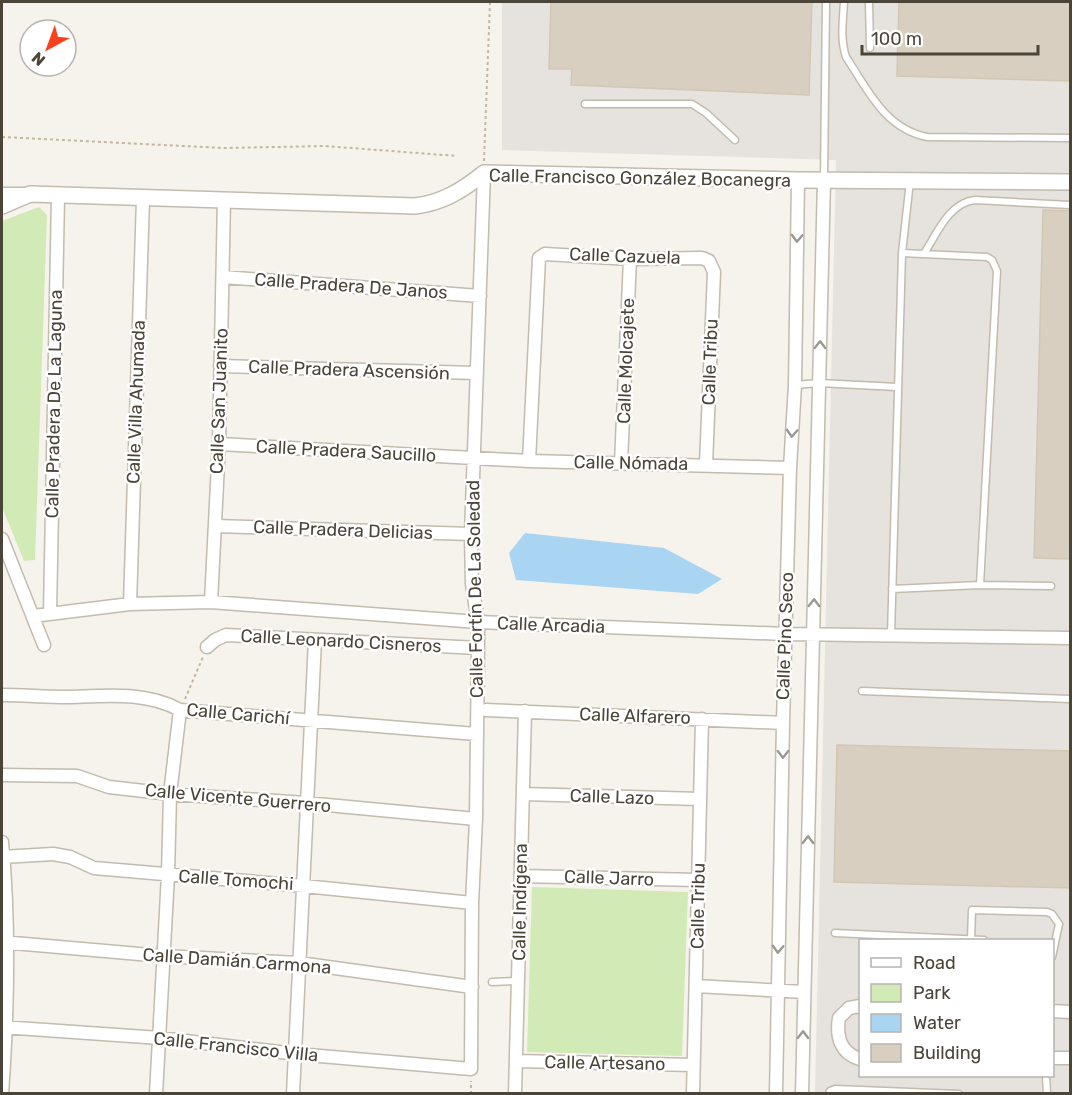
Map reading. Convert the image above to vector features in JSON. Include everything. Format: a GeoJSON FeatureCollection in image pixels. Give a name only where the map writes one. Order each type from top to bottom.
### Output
{"type":"FeatureCollection","features":[{"type":"Feature","properties":{"kind":"street","name":"Calle Francisco González Bocanegra"},"geometry":{"type":"LineString","coordinates":[[2,194],[415,206],[445,199],[470,185],[484,173],[798,180],[911,179],[1071,182]]}},
{"type":"Feature","properties":{"kind":"street","name":"Calle Fortín De La Soledad"},"geometry":{"type":"LineString","coordinates":[[471,1069],[478,621],[472,584],[471,534],[484,173]]}},
{"type":"Feature","properties":{"kind":"street","name":"Calle Pino Seco"},"geometry":{"type":"LineString","coordinates":[[776,1094],[783,723],[790,468],[795,386],[798,180]]}},
{"type":"Feature","properties":{"kind":"street","name":"Calle Pino Seco"},"geometry":{"type":"LineString","coordinates":[[802,1094],[825,180]]}},
{"type":"Feature","properties":{"kind":"street"},"geometry":{"type":"LineString","coordinates":[[2,206],[30,194]]}},
{"type":"Feature","properties":{"kind":"street","name":"Calle Pradera De La Laguna"},"geometry":{"type":"LineString","coordinates":[[50,613],[58,195]]}},
{"type":"Feature","properties":{"kind":"street","name":"Calle Villa Ahumada"},"geometry":{"type":"LineString","coordinates":[[130,604],[143,199]]}},
{"type":"Feature","properties":{"kind":"street","name":"Calle San Juanito"},"geometry":{"type":"LineString","coordinates":[[211,602],[219,444],[224,200]]}},
{"type":"Feature","properties":{"kind":"street","name":"Calle Cazuela"},"geometry":{"type":"LineString","coordinates":[[529,461],[540,256],[545,254],[630,258],[702,258],[710,261]]}},
{"type":"Feature","properties":{"kind":"street","name":"Calle Molcajete"},"geometry":{"type":"LineString","coordinates":[[621,463],[630,258]]}},
{"type":"Feature","properties":{"kind":"street","name":"Calle Tribu"},"geometry":{"type":"LineString","coordinates":[[706,464],[714,272],[710,261]]}},
{"type":"Feature","properties":{"kind":"street","name":"Calle Pradera De Janos"},"geometry":{"type":"LineString","coordinates":[[223,277],[480,296]]}},
{"type":"Feature","properties":{"kind":"street","name":"Calle Pradera Ascensión"},"geometry":{"type":"LineString","coordinates":[[220,366],[477,373]]}},
{"type":"Feature","properties":{"kind":"street","name":"Calle Pradera Saucillo"},"geometry":{"type":"LineString","coordinates":[[219,444],[473,458]]}},
{"type":"Feature","properties":{"kind":"street","name":"Calle Nómada"},"geometry":{"type":"LineString","coordinates":[[473,458],[790,468]]}},
{"type":"Feature","properties":{"kind":"street","name":"Calle Pradera Delicias"},"geometry":{"type":"LineString","coordinates":[[215,526],[471,534]]}},
{"type":"Feature","properties":{"kind":"street"},"geometry":{"type":"LineString","coordinates":[[2,539],[44,645]]}},
{"type":"Feature","properties":{"kind":"street","name":"Calle Arcadia"},"geometry":{"type":"LineString","coordinates":[[33,616],[130,604],[211,602],[478,621],[786,634],[1071,638]]}},
{"type":"Feature","properties":{"kind":"street","name":"Calle Leonardo Cisneros"},"geometry":{"type":"LineString","coordinates":[[207,647],[214,640],[226,635],[478,648]]}},
{"type":"Feature","properties":{"kind":"street"},"geometry":{"type":"LineString","coordinates":[[293,1094],[297,1054],[299,963],[315,640]]}},
{"type":"Feature","properties":{"kind":"street","name":"Calle Carichí"},"geometry":{"type":"LineString","coordinates":[[2,694],[156,699],[180,710],[476,734]]}},
{"type":"Feature","properties":{"kind":"street"},"geometry":{"type":"LineString","coordinates":[[156,1094],[170,794],[180,710]]}},
{"type":"Feature","properties":{"kind":"street","name":"Calle Alfarero"},"geometry":{"type":"LineString","coordinates":[[486,710],[783,723]]}},
{"type":"Feature","properties":{"kind":"street","name":"Calle Indígena"},"geometry":{"type":"LineString","coordinates":[[515,1094],[525,711]]}},
{"type":"Feature","properties":{"kind":"street","name":"Calle Tribu"},"geometry":{"type":"LineString","coordinates":[[693,1094],[702,719]]}},
{"type":"Feature","properties":{"kind":"street","name":"Calle Vicente Guerrero"},"geometry":{"type":"LineString","coordinates":[[2,775],[77,776],[109,787],[170,794],[306,803],[476,819]]}},
{"type":"Feature","properties":{"kind":"street","name":"Calle Lazo"},"geometry":{"type":"LineString","coordinates":[[523,794],[700,799]]}},
{"type":"Feature","properties":{"kind":"street"},"geometry":{"type":"LineString","coordinates":[[2,842],[5,942],[2,1094]]}},
{"type":"Feature","properties":{"kind":"street","name":"Calle Tomochi"},"geometry":{"type":"LineString","coordinates":[[2,857],[53,854],[70,857],[94,868],[472,903]]}},
{"type":"Feature","properties":{"kind":"street","name":"Calle Jarro"},"geometry":{"type":"LineString","coordinates":[[521,876],[698,880]]}},
{"type":"Feature","properties":{"kind":"street","name":"Calle Damián Carmona"},"geometry":{"type":"LineString","coordinates":[[5,942],[162,956],[299,963],[472,987]]}},
{"type":"Feature","properties":{"kind":"street"},"geometry":{"type":"LineString","coordinates":[[696,986],[804,992]]}},
{"type":"Feature","properties":{"kind":"street"},"geometry":{"type":"LineString","coordinates":[[859,1006],[849,1008],[839,1018],[837,1029],[839,1043],[852,1057],[859,1059]]}},
{"type":"Feature","properties":{"kind":"street"},"geometry":{"type":"LineString","coordinates":[[1054,1011],[1071,1012]]}},
{"type":"Feature","properties":{"kind":"street","name":"Calle Francisco Villa"},"geometry":{"type":"LineString","coordinates":[[4,1027],[160,1038],[297,1054],[471,1069]]}},
{"type":"Feature","properties":{"kind":"street"},"geometry":{"type":"LineString","coordinates":[[1054,1058],[1071,1058]]}},
{"type":"Feature","properties":{"kind":"street","name":"Calle Artesano"},"geometry":{"type":"LineString","coordinates":[[516,1062],[693,1065]]}},
{"type":"Feature","properties":{"kind":"lane"},"geometry":{"type":"LineString","coordinates":[[825,180],[826,2]]}},
{"type":"Feature","properties":{"kind":"lane"},"geometry":{"type":"LineString","coordinates":[[844,2],[843,39],[846,57],[882,110],[896,125],[911,134],[927,137],[1071,138]]}},
{"type":"Feature","properties":{"kind":"lane"},"geometry":{"type":"LineString","coordinates":[[869,2],[870,48]]}},
{"type":"Feature","properties":{"kind":"lane"},"geometry":{"type":"LineString","coordinates":[[585,104],[692,104],[706,113],[735,140]]}},
{"type":"Feature","properties":{"kind":"lane"},"geometry":{"type":"LineString","coordinates":[[891,635],[902,253],[911,179]]}},
{"type":"Feature","properties":{"kind":"lane"},"geometry":{"type":"LineString","coordinates":[[925,252],[954,210],[969,201],[1071,205]]}},
{"type":"Feature","properties":{"kind":"lane"},"geometry":{"type":"LineString","coordinates":[[902,253],[925,252],[987,257],[992,260],[997,271],[980,585]]}},
{"type":"Feature","properties":{"kind":"lane"},"geometry":{"type":"LineString","coordinates":[[795,386],[819,383],[897,387]]}},
{"type":"Feature","properties":{"kind":"lane"},"geometry":{"type":"LineString","coordinates":[[892,589],[980,585],[1052,586]]}},
{"type":"Feature","properties":{"kind":"lane"},"geometry":{"type":"LineString","coordinates":[[862,692],[1071,699]]}},
{"type":"Feature","properties":{"kind":"lane"},"geometry":{"type":"LineString","coordinates":[[971,939],[972,910],[1047,912],[1052,914],[1059,924],[1054,945]]}},
{"type":"Feature","properties":{"kind":"lane"},"geometry":{"type":"LineString","coordinates":[[835,933],[952,939]]}},
{"type":"Feature","properties":{"kind":"lane"},"geometry":{"type":"LineString","coordinates":[[492,982],[518,981]]}},
{"type":"Feature","properties":{"kind":"lane"},"geometry":{"type":"LineString","coordinates":[[1046,1077],[1047,1094]]}},
{"type":"Feature","properties":{"kind":"lane"},"geometry":{"type":"LineString","coordinates":[[829,1094],[835,1089],[959,1094]]}},
{"type":"Feature","properties":{"kind":"path"},"geometry":{"type":"LineString","coordinates":[[484,173],[490,2]]}},
{"type":"Feature","properties":{"kind":"path"},"geometry":{"type":"LineString","coordinates":[[2,137],[224,148],[325,146],[457,156]]}},
{"type":"Feature","properties":{"kind":"path"},"geometry":{"type":"LineString","coordinates":[[180,710],[207,647]]}},
{"type":"Feature","properties":{"kind":"shaded area"},"geometry":{"type":"Polygon","coordinates":[[[502,2],[1070,2],[1070,1093],[815,1093],[836,160],[502,150],[502,2]]]}},
{"type":"Feature","properties":{"kind":"green space"},"geometry":{"type":"Polygon","coordinates":[[[39,207],[47,215],[35,560],[24,561],[2,507],[2,221],[39,207]]]}},
{"type":"Feature","properties":{"kind":"green space"},"geometry":{"type":"Polygon","coordinates":[[[532,887],[688,892],[682,1056],[527,1052],[532,887]]]}},
{"type":"Feature","properties":{"kind":"water"},"geometry":{"type":"Polygon","coordinates":[[[525,533],[664,548],[722,579],[698,594],[516,580],[509,553],[525,533]]]}},
{"type":"Feature","properties":{"kind":"building"},"geometry":{"type":"Polygon","coordinates":[[[551,2],[812,2],[809,95],[571,85],[572,69],[549,69],[551,2]]]}},
{"type":"Feature","properties":{"kind":"building"},"geometry":{"type":"Polygon","coordinates":[[[899,2],[1071,2],[1071,81],[897,76],[899,2]]]}},
{"type":"Feature","properties":{"kind":"building"},"geometry":{"type":"Polygon","coordinates":[[[1043,210],[1071,211],[1071,559],[1034,558],[1043,210]]]}},
{"type":"Feature","properties":{"kind":"building"},"geometry":{"type":"Polygon","coordinates":[[[837,745],[1071,751],[1071,888],[834,882],[837,745]]]}}]}
